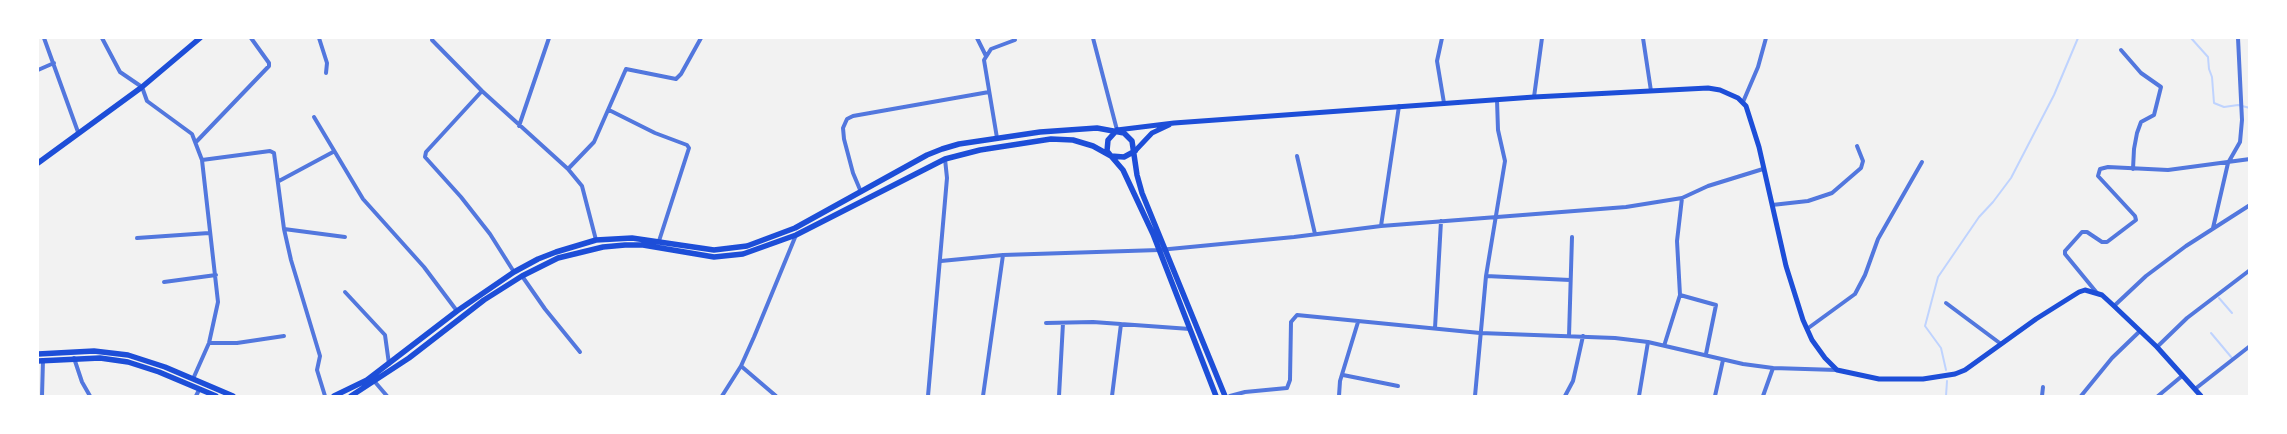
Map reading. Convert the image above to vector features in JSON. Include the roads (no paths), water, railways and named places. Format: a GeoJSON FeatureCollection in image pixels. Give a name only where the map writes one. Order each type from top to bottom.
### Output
{"type":"FeatureCollection","features":[{"type":"Feature","properties":{"kind":"main road"},"geometry":{"type":"LineString","coordinates":[[38,163],[142,87],[200,38]]}},
{"type":"Feature","properties":{"kind":"main road"},"geometry":{"type":"LineString","coordinates":[[334,396],[367,380],[457,312],[514,272],[550,254],[596,240],[632,238],[714,250],[746,246],[795,228],[927,155],[959,144],[1064,129],[1097,128],[1117,130],[1174,123],[1399,106],[1708,88],[1731,94],[1743,102],[1750,120],[1763,169],[1786,266],[1807,329],[1825,358],[1837,370],[1879,379],[1934,378],[1965,370],[2079,292],[2097,292],[2157,347],[2201,396]]}},
{"type":"Feature","properties":{"kind":"main road"},"geometry":{"type":"LineString","coordinates":[[351,396],[375,382],[484,300],[522,276],[558,258],[603,246],[643,246],[714,257],[730,256],[765,248],[796,235],[945,159],[961,153],[1052,139],[1082,142],[1111,156],[1124,157],[1135,151],[1152,133],[1174,123]]}},
{"type":"Feature","properties":{"kind":"main road"},"geometry":{"type":"LineString","coordinates":[[1117,130],[1124,133],[1132,141],[1140,184],[1225,396]]}},
{"type":"Feature","properties":{"kind":"main road"},"geometry":{"type":"LineString","coordinates":[[1117,130],[1108,140],[1107,150],[1123,170],[1131,184],[1216,396]]}},
{"type":"Feature","properties":{"kind":"main road"},"geometry":{"type":"LineString","coordinates":[[38,354],[75,351],[109,352],[144,360],[233,396]]}},
{"type":"Feature","properties":{"kind":"main road"},"geometry":{"type":"LineString","coordinates":[[40,360],[100,358],[128,362],[159,372],[216,396]]}},
{"type":"Feature","properties":{"kind":"street"},"geometry":{"type":"LineString","coordinates":[[44,38],[78,132]]}},
{"type":"Feature","properties":{"kind":"street"},"geometry":{"type":"LineString","coordinates":[[102,38],[120,72],[142,87],[147,101],[168,118],[185,127],[197,141],[202,160],[218,302],[209,343],[193,379]]}},
{"type":"Feature","properties":{"kind":"street"},"geometry":{"type":"LineString","coordinates":[[197,141],[269,66],[251,38]]}},
{"type":"Feature","properties":{"kind":"street"},"geometry":{"type":"LineString","coordinates":[[319,38],[327,63],[326,74]]}},
{"type":"Feature","properties":{"kind":"street"},"geometry":{"type":"LineString","coordinates":[[432,38],[482,91],[568,169],[585,191],[596,240]]}},
{"type":"Feature","properties":{"kind":"street"},"geometry":{"type":"LineString","coordinates":[[520,126],[550,38]]}},
{"type":"Feature","properties":{"kind":"street"},"geometry":{"type":"LineString","coordinates":[[568,169],[594,142],[626,69],[676,79],[682,74],[701,38]]}},
{"type":"Feature","properties":{"kind":"street"},"geometry":{"type":"LineString","coordinates":[[977,38],[986,56],[998,138]]}},
{"type":"Feature","properties":{"kind":"street"},"geometry":{"type":"LineString","coordinates":[[1093,38],[1117,130]]}},
{"type":"Feature","properties":{"kind":"street"},"geometry":{"type":"LineString","coordinates":[[1442,38],[1437,61],[1444,103]]}},
{"type":"Feature","properties":{"kind":"street"},"geometry":{"type":"LineString","coordinates":[[1534,97],[1542,38]]}},
{"type":"Feature","properties":{"kind":"street"},"geometry":{"type":"LineString","coordinates":[[1643,38],[1651,92]]}},
{"type":"Feature","properties":{"kind":"street"},"geometry":{"type":"LineString","coordinates":[[1743,102],[1758,67],[1766,38]]}},
{"type":"Feature","properties":{"kind":"street"},"geometry":{"type":"LineString","coordinates":[[2213,228],[2228,163],[2240,142],[2242,120],[2238,38]]}},
{"type":"Feature","properties":{"kind":"street"},"geometry":{"type":"LineString","coordinates":[[986,56],[991,49],[1016,40]]}},
{"type":"Feature","properties":{"kind":"street"},"geometry":{"type":"LineString","coordinates":[[2121,50],[2141,72],[2161,87],[2154,115],[2142,122],[2137,133],[2133,169]]}},
{"type":"Feature","properties":{"kind":"street"},"geometry":{"type":"LineString","coordinates":[[38,70],[54,63]]}},
{"type":"Feature","properties":{"kind":"street"},"geometry":{"type":"LineString","coordinates":[[482,91],[426,152],[425,157],[461,197],[490,234],[514,272]]}},
{"type":"Feature","properties":{"kind":"street"},"geometry":{"type":"LineString","coordinates":[[861,192],[853,173],[844,139],[844,128],[847,119],[853,116],[990,92]]}},
{"type":"Feature","properties":{"kind":"street"},"geometry":{"type":"LineString","coordinates":[[1475,396],[1486,276],[1504,161],[1498,130],[1496,100]]}},
{"type":"Feature","properties":{"kind":"street"},"geometry":{"type":"LineString","coordinates":[[1381,226],[1399,106]]}},
{"type":"Feature","properties":{"kind":"street"},"geometry":{"type":"LineString","coordinates":[[609,110],[690,148],[659,241]]}},
{"type":"Feature","properties":{"kind":"street"},"geometry":{"type":"LineString","coordinates":[[314,117],[333,152],[363,199],[424,267],[457,312]]}},
{"type":"Feature","properties":{"kind":"street"},"geometry":{"type":"LineString","coordinates":[[1772,205],[1808,201],[1832,193],[1861,168],[1863,161],[1857,146]]}},
{"type":"Feature","properties":{"kind":"street"},"geometry":{"type":"LineString","coordinates":[[202,160],[272,152],[279,181],[284,229],[291,260],[320,356],[317,370],[325,396]]}},
{"type":"Feature","properties":{"kind":"street"},"geometry":{"type":"LineString","coordinates":[[279,181],[333,152]]}},
{"type":"Feature","properties":{"kind":"street"},"geometry":{"type":"LineString","coordinates":[[1298,156],[1315,234]]}},
{"type":"Feature","properties":{"kind":"street"},"geometry":{"type":"LineString","coordinates":[[928,396],[947,178],[945,159]]}},
{"type":"Feature","properties":{"kind":"street"},"geometry":{"type":"LineString","coordinates":[[2097,292],[2065,254],[2065,251],[2082,232],[2087,232],[2102,242],[2107,242],[2136,220],[2136,216],[2098,176],[2098,172],[2103,168],[2161,171],[2250,159]]}},
{"type":"Feature","properties":{"kind":"street"},"geometry":{"type":"LineString","coordinates":[[1807,329],[1855,294],[1865,275],[1878,239],[1922,162]]}},
{"type":"Feature","properties":{"kind":"street"},"geometry":{"type":"LineString","coordinates":[[941,261],[1003,255],[1159,250],[1381,226],[1626,207],[1682,198],[1708,186],[1763,169]]}},
{"type":"Feature","properties":{"kind":"street"},"geometry":{"type":"LineString","coordinates":[[1664,346],[1680,295],[1677,246],[1682,198]]}},
{"type":"Feature","properties":{"kind":"street"},"geometry":{"type":"LineString","coordinates":[[2114,306],[2146,276],[2186,246],[2250,205]]}},
{"type":"Feature","properties":{"kind":"street"},"geometry":{"type":"LineString","coordinates":[[1435,328],[1441,221]]}},
{"type":"Feature","properties":{"kind":"street"},"geometry":{"type":"LineString","coordinates":[[284,229],[345,238]]}},
{"type":"Feature","properties":{"kind":"street"},"geometry":{"type":"LineString","coordinates":[[137,238],[209,233]]}},
{"type":"Feature","properties":{"kind":"street"},"geometry":{"type":"LineString","coordinates":[[722,396],[740,366],[796,235]]}},
{"type":"Feature","properties":{"kind":"street"},"geometry":{"type":"LineString","coordinates":[[1569,336],[1572,237]]}},
{"type":"Feature","properties":{"kind":"street"},"geometry":{"type":"LineString","coordinates":[[983,396],[1003,255]]}},
{"type":"Feature","properties":{"kind":"street"},"geometry":{"type":"LineString","coordinates":[[2157,347],[2187,318],[2250,270]]}},
{"type":"Feature","properties":{"kind":"street"},"geometry":{"type":"LineString","coordinates":[[164,282],[216,275]]}},
{"type":"Feature","properties":{"kind":"street"},"geometry":{"type":"LineString","coordinates":[[522,276],[545,309],[580,352]]}},
{"type":"Feature","properties":{"kind":"street"},"geometry":{"type":"LineString","coordinates":[[1486,276],[1570,280]]}},
{"type":"Feature","properties":{"kind":"street"},"geometry":{"type":"LineString","coordinates":[[345,292],[385,335],[389,364]]}},
{"type":"Feature","properties":{"kind":"street"},"geometry":{"type":"LineString","coordinates":[[1680,295],[1716,305],[1706,354]]}},
{"type":"Feature","properties":{"kind":"street"},"geometry":{"type":"LineString","coordinates":[[1946,303],[2001,344]]}},
{"type":"Feature","properties":{"kind":"street"},"geometry":{"type":"LineString","coordinates":[[1230,396],[1245,392],[1287,388],[1290,380],[1291,322],[1297,315],[1480,333],[1584,336],[1648,342],[1706,354],[1723,360],[1773,368],[1837,370]]}},
{"type":"Feature","properties":{"kind":"street"},"geometry":{"type":"LineString","coordinates":[[1046,323],[1093,322],[1190,329]]}},
{"type":"Feature","properties":{"kind":"street"},"geometry":{"type":"LineString","coordinates":[[1339,396],[1340,381],[1358,322]]}},
{"type":"Feature","properties":{"kind":"street"},"geometry":{"type":"LineString","coordinates":[[1059,396],[1063,323]]}},
{"type":"Feature","properties":{"kind":"street"},"geometry":{"type":"LineString","coordinates":[[1112,396],[1121,324]]}},
{"type":"Feature","properties":{"kind":"street"},"geometry":{"type":"LineString","coordinates":[[2081,396],[2112,358],[2140,331]]}},
{"type":"Feature","properties":{"kind":"street"},"geometry":{"type":"LineString","coordinates":[[209,343],[246,342],[284,336]]}},
{"type":"Feature","properties":{"kind":"street"},"geometry":{"type":"LineString","coordinates":[[1565,396],[1573,381],[1584,336]]}},
{"type":"Feature","properties":{"kind":"street"},"geometry":{"type":"LineString","coordinates":[[1639,396],[1648,342]]}},
{"type":"Feature","properties":{"kind":"street"},"geometry":{"type":"LineString","coordinates":[[2194,390],[2250,346]]}},
{"type":"Feature","properties":{"kind":"street"},"geometry":{"type":"LineString","coordinates":[[74,358],[82,382],[90,396]]}},
{"type":"Feature","properties":{"kind":"street"},"geometry":{"type":"LineString","coordinates":[[40,360],[42,396]]}},
{"type":"Feature","properties":{"kind":"street"},"geometry":{"type":"LineString","coordinates":[[1715,396],[1723,360]]}},
{"type":"Feature","properties":{"kind":"street"},"geometry":{"type":"LineString","coordinates":[[740,366],[776,396]]}},
{"type":"Feature","properties":{"kind":"street"},"geometry":{"type":"LineString","coordinates":[[1763,396],[1773,368]]}},
{"type":"Feature","properties":{"kind":"street"},"geometry":{"type":"LineString","coordinates":[[1343,375],[1398,386]]}},
{"type":"Feature","properties":{"kind":"street"},"geometry":{"type":"LineString","coordinates":[[2158,396],[2182,376]]}},
{"type":"Feature","properties":{"kind":"street"},"geometry":{"type":"LineString","coordinates":[[375,382],[387,396]]}},
{"type":"Feature","properties":{"kind":"street"},"geometry":{"type":"LineString","coordinates":[[2042,396],[2043,388]]}},
{"type":"Feature","properties":{"kind":"street"},"geometry":{"type":"LineString","coordinates":[[196,396],[199,390]]}},
{"type":"Feature","properties":{"kind":"waterway"},"geometry":{"type":"LineString","coordinates":[[1946,370],[1941,348],[1925,326],[1938,277],[1979,217],[2011,178],[2054,95],[2078,38]]}},
{"type":"Feature","properties":{"kind":"waterway"},"geometry":{"type":"LineString","coordinates":[[2191,38],[2208,57],[2214,103],[2224,107],[2238,105],[2250,108]]}},
{"type":"Feature","properties":{"kind":"waterway"},"geometry":{"type":"LineString","coordinates":[[2219,298],[2232,313]]}},
{"type":"Feature","properties":{"kind":"waterway"},"geometry":{"type":"LineString","coordinates":[[2211,333],[2232,358]]}},
{"type":"Feature","properties":{"kind":"waterway"},"geometry":{"type":"LineString","coordinates":[[1946,396],[1947,381]]}}]}
